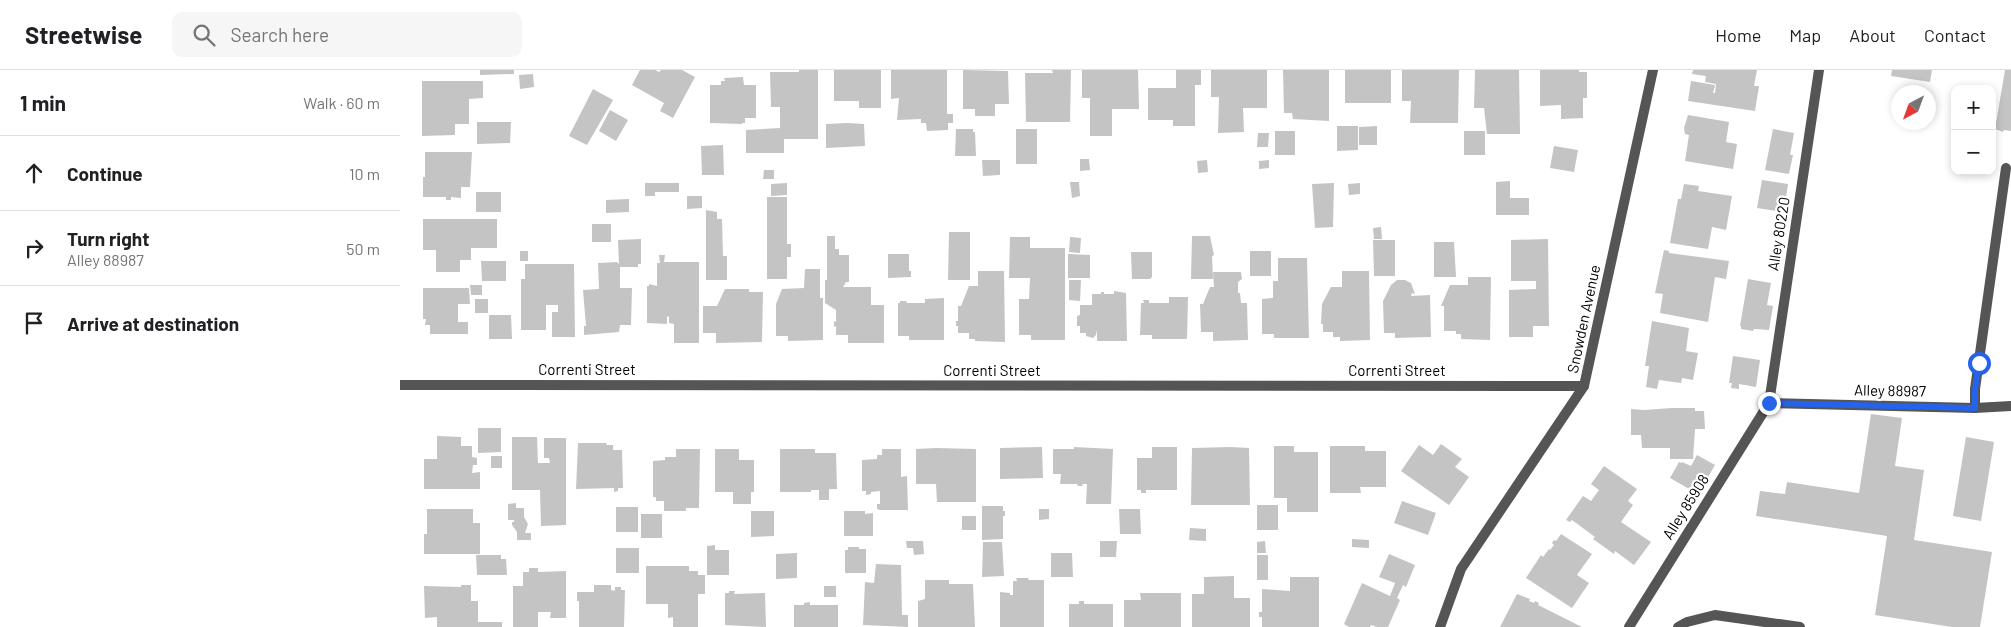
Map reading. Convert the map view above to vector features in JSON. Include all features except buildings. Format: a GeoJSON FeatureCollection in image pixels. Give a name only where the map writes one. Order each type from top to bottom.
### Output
{"type":"FeatureCollection","features":[{"type":"Feature","properties":{"kind":"street","name":"Snowden Avenue"},"geometry":{"type":"LineString","coordinates":[[1440,627],[1461,569],[1584,386],[1653,70]]}},
{"type":"Feature","properties":{"kind":"street","name":"Alley 80220"},"geometry":{"type":"LineString","coordinates":[[1769,403],[1819,70]]}},
{"type":"Feature","properties":{"kind":"street"},"geometry":{"type":"LineString","coordinates":[[1975,408],[1975,389],[2006,168]]}},
{"type":"Feature","properties":{"kind":"street","name":"Correnti Street"},"geometry":{"type":"LineString","coordinates":[[400,385],[1584,386]]}},
{"type":"Feature","properties":{"kind":"street","name":"Alley 88987"},"geometry":{"type":"LineString","coordinates":[[1769,403],[1975,408],[2011,406]]}},
{"type":"Feature","properties":{"kind":"street","name":"Alley 85908"},"geometry":{"type":"LineString","coordinates":[[1629,627],[1769,403]]}},
{"type":"Feature","properties":{"kind":"street"},"geometry":{"type":"LineString","coordinates":[[1678,627],[1687,622],[1715,615],[1800,627]]}},
{"type":"Feature","properties":{"kind":"route"},"geometry":{"type":"LineString","coordinates":[[1769,403],[1975,408],[1975,389],[1979,363]]}}]}
